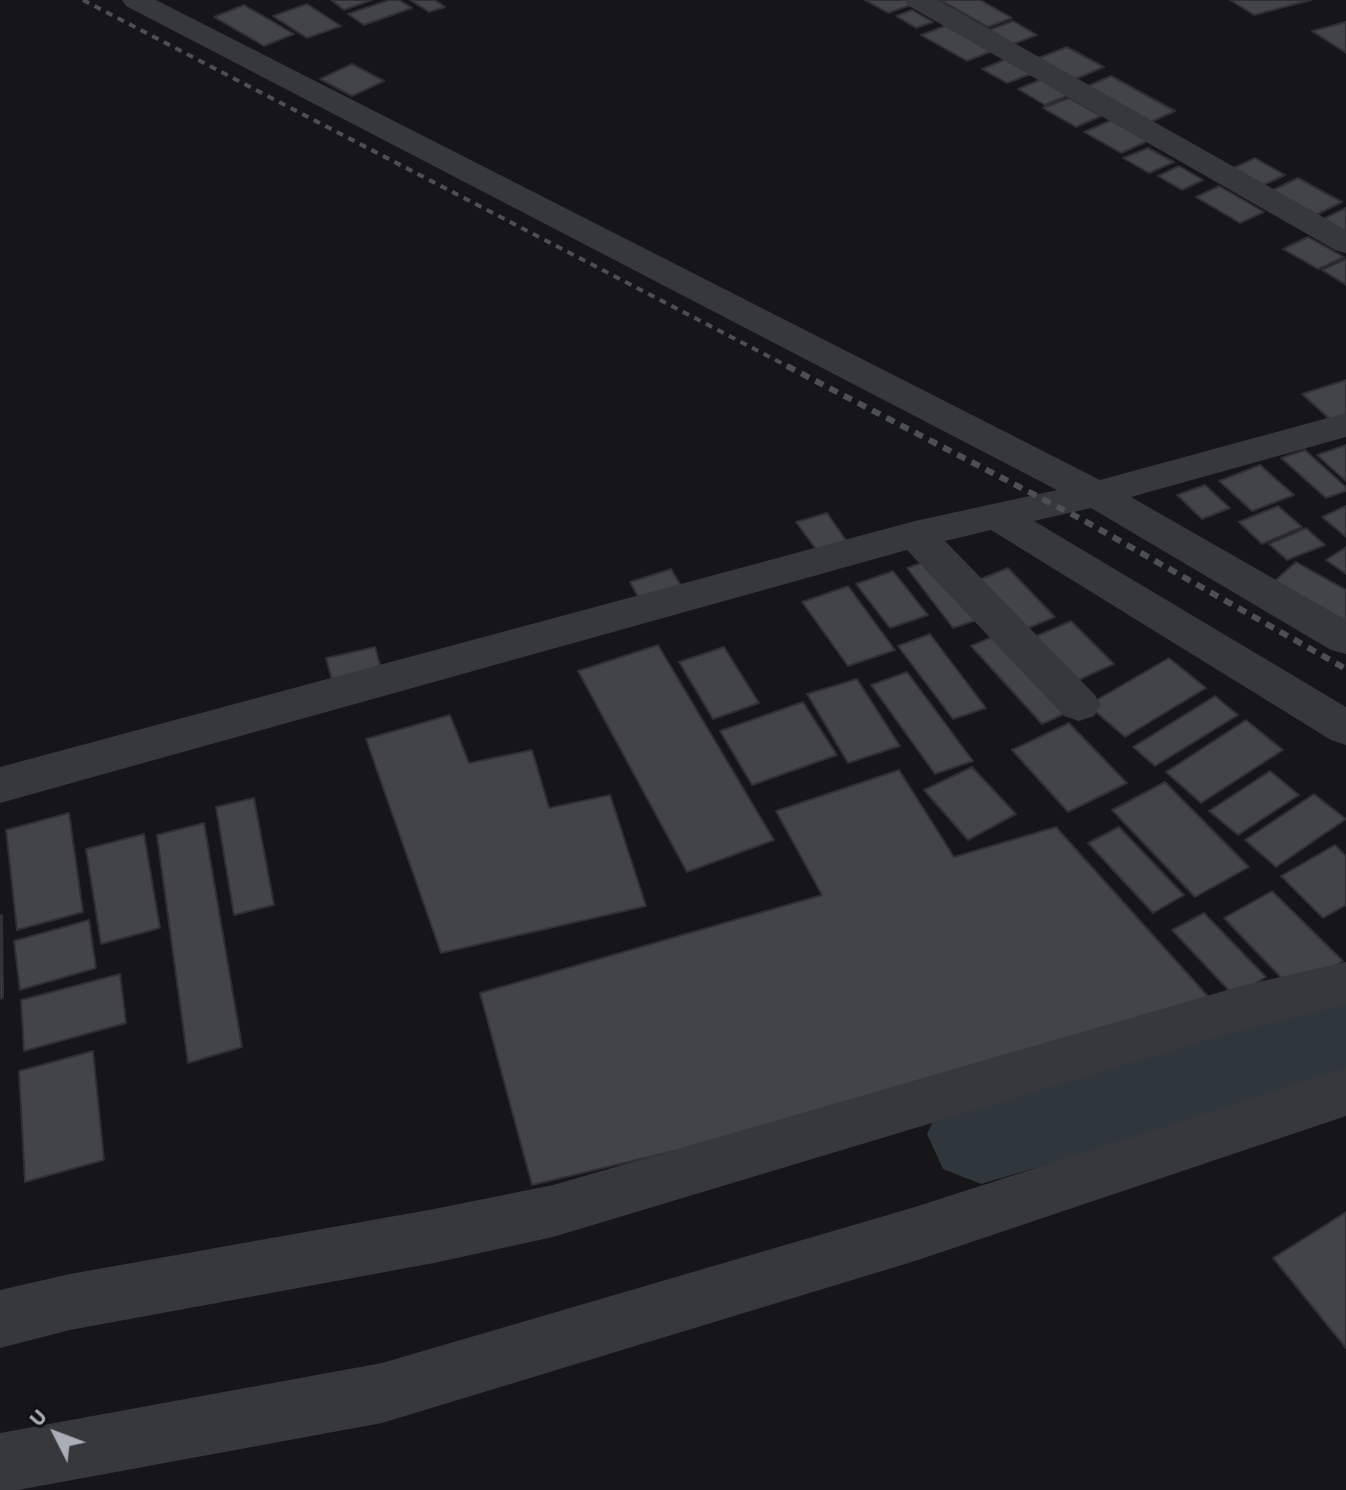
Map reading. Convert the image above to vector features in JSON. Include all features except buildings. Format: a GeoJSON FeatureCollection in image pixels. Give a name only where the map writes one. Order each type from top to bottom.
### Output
{"type":"FeatureCollection","features":[{"type":"Feature","properties":{"kind":"street"},"geometry":{"type":"LineString","coordinates":[[142,4],[177,0]]}},
{"type":"Feature","properties":{"kind":"street"},"geometry":{"type":"LineString","coordinates":[[918,0],[1346,243]]}},
{"type":"Feature","properties":{"kind":"street"},"geometry":{"type":"LineString","coordinates":[[142,4],[1096,494],[1346,639]]}},
{"type":"Feature","properties":{"kind":"street"},"geometry":{"type":"LineString","coordinates":[[0,785],[915,534],[1096,494],[1346,425]]}},
{"type":"Feature","properties":{"kind":"street"},"geometry":{"type":"LineString","coordinates":[[997,516],[1346,728]]}},
{"type":"Feature","properties":{"kind":"street"},"geometry":{"type":"LineString","coordinates":[[915,534],[1079,705]]}},
{"type":"Feature","properties":{"kind":"street"},"geometry":{"type":"LineString","coordinates":[[0,1319],[70,1302],[434,1236],[553,1211],[1241,1008],[1346,983]]}},
{"type":"Feature","properties":{"kind":"street"},"geometry":{"type":"LineString","coordinates":[[0,1463],[382,1393],[915,1234],[1346,1092]]}},
{"type":"Feature","properties":{"kind":"waterway"},"geometry":{"type":"LineString","coordinates":[[981,1134],[1346,1031]]}},
{"type":"Feature","properties":{"kind":"railway"},"geometry":{"type":"LineString","coordinates":[[83,0],[791,368]]}},
{"type":"Feature","properties":{"kind":"railway"},"geometry":{"type":"LineString","coordinates":[[787,366],[1083,520],[1346,669]]}}]}
